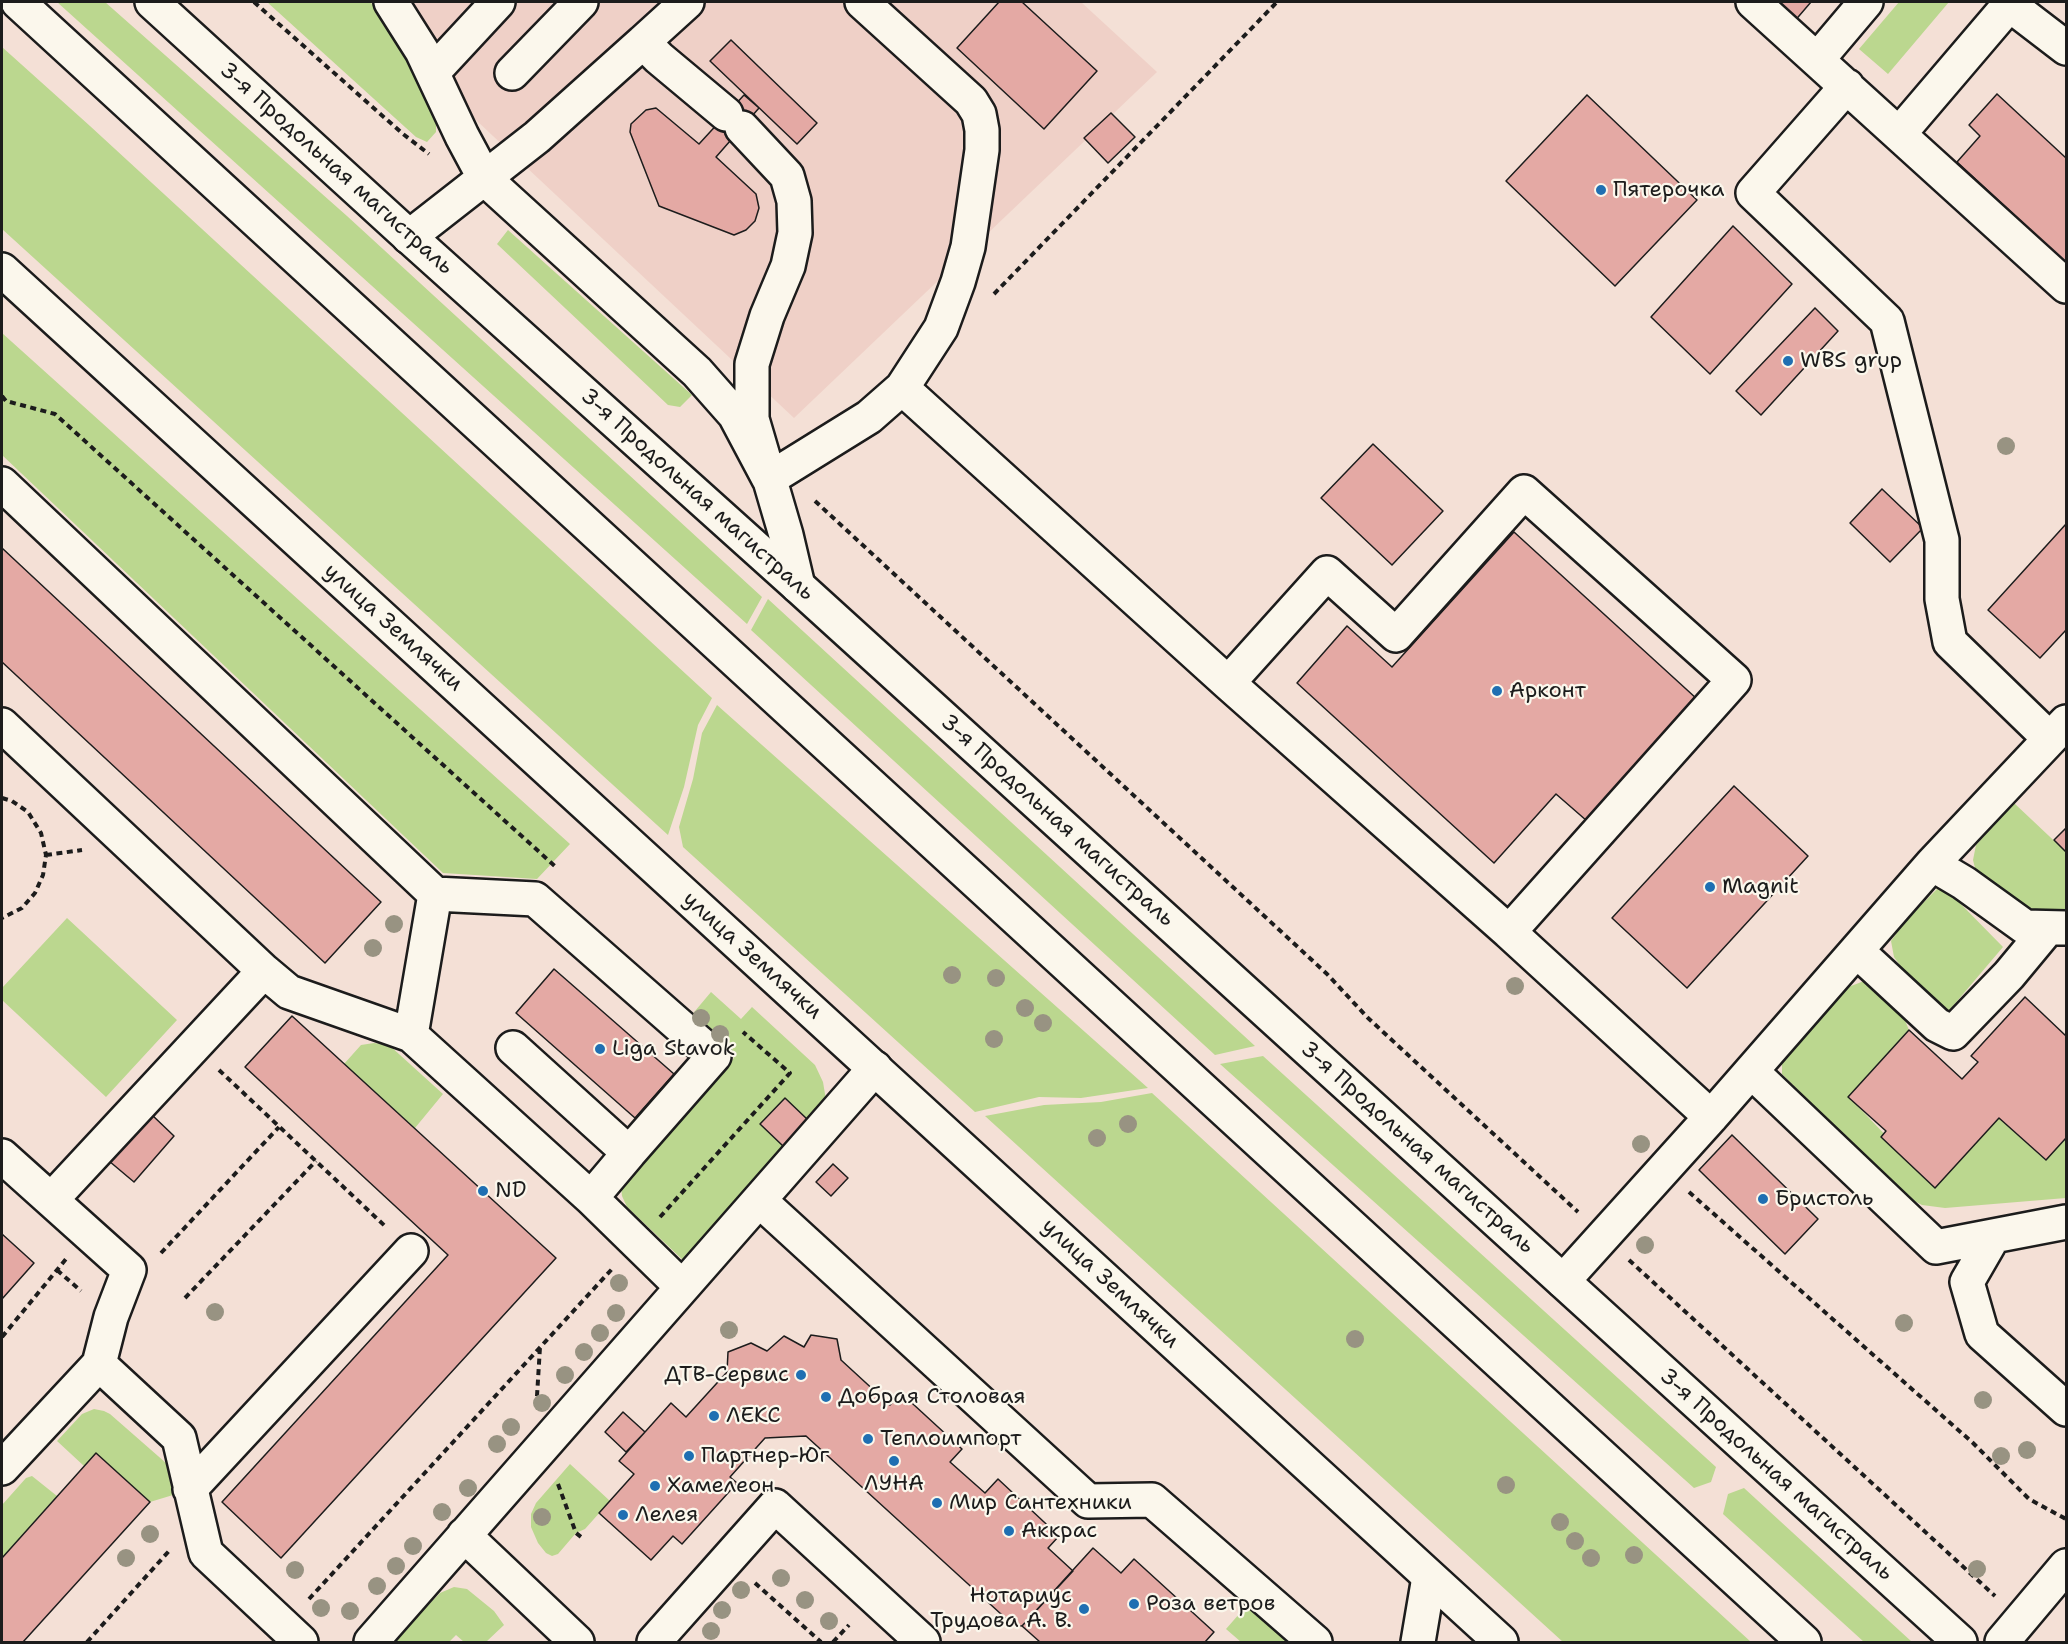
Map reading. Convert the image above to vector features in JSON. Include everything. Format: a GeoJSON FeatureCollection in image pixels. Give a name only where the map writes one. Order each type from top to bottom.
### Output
{"type":"FeatureCollection","features":[{"type":"Feature","properties":{"kind":"main road"},"geometry":{"type":"LineString","coordinates":[[18,2],[1804,1642]]}},
{"type":"Feature","properties":{"kind":"main road","name":"3-я Продольная магистраль"},"geometry":{"type":"LineString","coordinates":[[152,2],[1960,1642]]}},
{"type":"Feature","properties":{"kind":"main road"},"geometry":{"type":"LineString","coordinates":[[391,2],[433,72],[462,136],[485,179],[697,372],[735,415],[769,480]]}},
{"type":"Feature","properties":{"kind":"main road"},"geometry":{"type":"LineString","coordinates":[[433,72],[498,2]]}},
{"type":"Feature","properties":{"kind":"main road"},"geometry":{"type":"LineString","coordinates":[[512,73],[580,2]]}},
{"type":"Feature","properties":{"kind":"main road"},"geometry":{"type":"LineString","coordinates":[[410,237],[537,137],[687,2]]}},
{"type":"Feature","properties":{"kind":"main road"},"geometry":{"type":"LineString","coordinates":[[769,480],[869,417],[902,388],[941,328],[968,247],[982,150],[979,114],[971,101],[862,2]]}},
{"type":"Feature","properties":{"kind":"main road"},"geometry":{"type":"LineString","coordinates":[[1753,2],[2067,286]]}},
{"type":"Feature","properties":{"kind":"main road"},"geometry":{"type":"LineString","coordinates":[[1817,60],[1866,2]]}},
{"type":"Feature","properties":{"kind":"main road"},"geometry":{"type":"LineString","coordinates":[[1899,134],[2007,3],[2067,48]]}},
{"type":"Feature","properties":{"kind":"main road"},"geometry":{"type":"LineString","coordinates":[[643,42],[734,121],[787,176],[794,201],[795,233],[788,266],[767,316],[752,364],[752,419],[786,535],[798,586]]}},
{"type":"Feature","properties":{"kind":"main road"},"geometry":{"type":"LineString","coordinates":[[1563,1281],[1605,1237],[1932,864],[2058,731],[1950,642],[1942,599],[1942,540],[1887,321],[1753,193],[1846,86]]}},
{"type":"Feature","properties":{"kind":"main road","name":"улица Землячки"},"geometry":{"type":"LineString","coordinates":[[2,270],[1501,1642]]}},
{"type":"Feature","properties":{"kind":"main road"},"geometry":{"type":"LineString","coordinates":[[902,388],[1228,683],[1509,932],[1711,1117]]}},
{"type":"Feature","properties":{"kind":"main road"},"geometry":{"type":"LineString","coordinates":[[2,484],[435,894],[535,899],[714,1056],[591,1198]]}},
{"type":"Feature","properties":{"kind":"main road"},"geometry":{"type":"LineString","coordinates":[[1228,683],[1327,573],[1395,635],[1524,492],[1734,680],[1509,932]]}},
{"type":"Feature","properties":{"kind":"main road"},"geometry":{"type":"LineString","coordinates":[[2,725],[289,992],[411,1035],[591,1198],[682,1287]]}},
{"type":"Feature","properties":{"kind":"main road"},"geometry":{"type":"LineString","coordinates":[[1932,864],[1964,883],[2025,927],[2057,928]]}},
{"type":"Feature","properties":{"kind":"main road"},"geometry":{"type":"LineString","coordinates":[[411,1035],[435,894]]}},
{"type":"Feature","properties":{"kind":"main road"},"geometry":{"type":"LineString","coordinates":[[1857,951],[1937,1025],[1953,1033],[2057,928]]}},
{"type":"Feature","properties":{"kind":"main road"},"geometry":{"type":"LineString","coordinates":[[51,1200],[264,971]]}},
{"type":"Feature","properties":{"kind":"main road"},"geometry":{"type":"LineString","coordinates":[[513,1048],[629,1153]]}},
{"type":"Feature","properties":{"kind":"main road"},"geometry":{"type":"LineString","coordinates":[[371,1642],[875,1068]]}},
{"type":"Feature","properties":{"kind":"main road"},"geometry":{"type":"LineString","coordinates":[[1751,1071],[1936,1247],[2067,1222]]}},
{"type":"Feature","properties":{"kind":"main road"},"geometry":{"type":"LineString","coordinates":[[2,1156],[129,1270],[111,1317],[99,1364],[2,1468]]}},
{"type":"Feature","properties":{"kind":"main road"},"geometry":{"type":"LineString","coordinates":[[759,1200],[1088,1501],[1152,1500],[1315,1642]]}},
{"type":"Feature","properties":{"kind":"main road"},"geometry":{"type":"LineString","coordinates":[[1993,1237],[1967,1282],[1982,1334],[2067,1409]]}},
{"type":"Feature","properties":{"kind":"main road"},"geometry":{"type":"LineString","coordinates":[[190,1489],[411,1251]]}},
{"type":"Feature","properties":{"kind":"main road"},"geometry":{"type":"LineString","coordinates":[[99,1364],[179,1438],[206,1553],[301,1642]]}},
{"type":"Feature","properties":{"kind":"main road"},"geometry":{"type":"LineString","coordinates":[[654,1642],[775,1506],[923,1642]]}},
{"type":"Feature","properties":{"kind":"main road"},"geometry":{"type":"LineString","coordinates":[[464,1535],[577,1642]]}},
{"type":"Feature","properties":{"kind":"main road"},"geometry":{"type":"LineString","coordinates":[[2012,1631],[2067,1566]]}},
{"type":"Feature","properties":{"kind":"main road"},"geometry":{"type":"LineString","coordinates":[[1418,1642],[1429,1577]]}},
{"type":"Feature","properties":{"kind":"path"},"geometry":{"type":"LineString","coordinates":[[986,302],[1277,2]]}},
{"type":"Feature","properties":{"kind":"path"},"geometry":{"type":"LineString","coordinates":[[769,480],[811,497],[1327,974],[1368,1018],[1605,1237],[2012,1631]]}},
{"type":"Feature","properties":{"kind":"path"},"geometry":{"type":"LineString","coordinates":[[2,798],[12,801],[28,813],[41,834],[46,855],[43,875],[35,893],[22,908],[2,918]]}},
{"type":"Feature","properties":{"kind":"path"},"geometry":{"type":"LineString","coordinates":[[194,1046],[411,1251]]}},
{"type":"Feature","properties":{"kind":"path"},"geometry":{"type":"LineString","coordinates":[[160,1254],[279,1127]]}},
{"type":"Feature","properties":{"kind":"path"},"geometry":{"type":"LineString","coordinates":[[185,1298],[316,1161]]}},
{"type":"Feature","properties":{"kind":"path"},"geometry":{"type":"LineString","coordinates":[[1664,1170],[1973,1443],[2029,1499],[2067,1519]]}},
{"type":"Feature","properties":{"kind":"path"},"geometry":{"type":"LineString","coordinates":[[2,1337],[89,1234]]}},
{"type":"Feature","properties":{"kind":"path"},"geometry":{"type":"LineString","coordinates":[[557,1483],[576,1533],[581,1537]]}},
{"type":"Feature","properties":{"kind":"path"},"geometry":{"type":"LineString","coordinates":[[87,1642],[171,1548]]}},
{"type":"Feature","properties":{"kind":"path"},"geometry":{"type":"LineString","coordinates":[[728,1558],[821,1642]]}},
{"type":"Feature","properties":{"kind":"shaded area"},"geometry":{"type":"Polygon","coordinates":[[[350,2],[1081,2],[1157,72],[794,418],[350,2]]]}},
{"type":"Feature","properties":{"kind":"green space"},"geometry":{"type":"Polygon","coordinates":[[[57,2],[105,2],[347,216],[762,597],[747,624],[57,2]]]}},
{"type":"Feature","properties":{"kind":"green space"},"geometry":{"type":"Polygon","coordinates":[[[267,2],[370,2],[389,21],[428,95],[436,120],[436,132],[427,142],[416,137],[267,2]]]}},
{"type":"Feature","properties":{"kind":"green space"},"geometry":{"type":"Polygon","coordinates":[[[1899,2],[1949,2],[1888,74],[1859,49],[1899,2]]]}},
{"type":"Feature","properties":{"kind":"green space"},"geometry":{"type":"Polygon","coordinates":[[[2,47],[712,698],[698,725],[684,787],[668,835],[2,229],[2,47]]]}},
{"type":"Feature","properties":{"kind":"green space"},"geometry":{"type":"Polygon","coordinates":[[[508,230],[692,395],[680,407],[668,405],[497,244],[508,230]]]}},
{"type":"Feature","properties":{"kind":"green space"},"geometry":{"type":"Polygon","coordinates":[[[2,333],[570,844],[537,879],[443,873],[2,455],[2,333]]]}},
{"type":"Feature","properties":{"kind":"green space"},"geometry":{"type":"Polygon","coordinates":[[[768,599],[1255,1046],[1215,1055],[751,630],[768,599]]]}},
{"type":"Feature","properties":{"kind":"green space"},"geometry":{"type":"Polygon","coordinates":[[[717,705],[1148,1088],[1081,1098],[1039,1097],[975,1112],[683,847],[679,827],[693,779],[702,733],[717,705]]]}},
{"type":"Feature","properties":{"kind":"green space"},"geometry":{"type":"Polygon","coordinates":[[[2014,803],[2066,852],[2066,918],[2051,918],[2013,905],[1976,872],[1973,860],[1976,845],[2014,803]]]}},
{"type":"Feature","properties":{"kind":"green space"},"geometry":{"type":"Polygon","coordinates":[[[1937,889],[1948,891],[2003,947],[1947,1013],[1907,975],[1894,957],[1891,941],[1906,920],[1937,889]]]}},
{"type":"Feature","properties":{"kind":"green space"},"geometry":{"type":"Polygon","coordinates":[[[67,918],[177,1020],[106,1097],[2,1000],[2,988],[67,918]]]}},
{"type":"Feature","properties":{"kind":"green space"},"geometry":{"type":"Polygon","coordinates":[[[1864,981],[1873,986],[1904,1018],[1909,1030],[1849,1097],[1935,1187],[1999,1118],[2045,1160],[2066,1138],[2066,1198],[1945,1208],[1922,1205],[1903,1195],[1782,1074],[1782,1060],[1846,988],[1864,981]]]}},
{"type":"Feature","properties":{"kind":"green space"},"geometry":{"type":"Polygon","coordinates":[[[711,992],[741,1019],[752,1007],[815,1065],[823,1082],[826,1100],[685,1262],[627,1207],[621,1186],[624,1178],[734,1058],[690,1017],[711,992]]]}},
{"type":"Feature","properties":{"kind":"green space"},"geometry":{"type":"Polygon","coordinates":[[[374,1043],[389,1045],[443,1094],[415,1128],[344,1064],[361,1045],[374,1043]]]}},
{"type":"Feature","properties":{"kind":"green space"},"geometry":{"type":"Polygon","coordinates":[[[1263,1056],[1716,1467],[1711,1482],[1694,1488],[1220,1064],[1263,1056]]]}},
{"type":"Feature","properties":{"kind":"green space"},"geometry":{"type":"Polygon","coordinates":[[[1152,1093],[1751,1642],[1563,1642],[985,1116],[1044,1105],[1101,1102],[1152,1093]]]}},
{"type":"Feature","properties":{"kind":"green space"},"geometry":{"type":"Polygon","coordinates":[[[94,1409],[110,1414],[166,1463],[173,1495],[150,1502],[96,1453],[84,1466],[57,1441],[82,1414],[94,1409]]]}},
{"type":"Feature","properties":{"kind":"green space"},"geometry":{"type":"Polygon","coordinates":[[[570,1464],[610,1501],[585,1529],[576,1533],[558,1554],[552,1556],[546,1553],[538,1543],[531,1527],[531,1514],[536,1503],[570,1464]]]}},
{"type":"Feature","properties":{"kind":"green space"},"geometry":{"type":"Polygon","coordinates":[[[32,1476],[57,1496],[2,1558],[2,1505],[26,1478],[32,1476]]]}},
{"type":"Feature","properties":{"kind":"green space"},"geometry":{"type":"Polygon","coordinates":[[[1744,1488],[1912,1642],[1864,1642],[1723,1514],[1728,1494],[1744,1488]]]}},
{"type":"Feature","properties":{"kind":"green space"},"geometry":{"type":"Polygon","coordinates":[[[454,1587],[467,1589],[494,1611],[504,1625],[486,1642],[464,1642],[456,1635],[449,1642],[392,1642],[440,1593],[454,1587]]]}},
{"type":"Feature","properties":{"kind":"green space"},"geometry":{"type":"Polygon","coordinates":[[[1247,1605],[1291,1642],[1241,1642],[1226,1629],[1247,1605]]]}},
{"type":"Feature","properties":{"kind":"building"},"geometry":{"type":"Polygon","coordinates":[[[999,2],[1022,2],[1097,71],[1044,129],[957,48],[999,2]]]}},
{"type":"Feature","properties":{"kind":"building"},"geometry":{"type":"Polygon","coordinates":[[[1769,2],[1811,2],[1793,23],[1769,2]]]}},
{"type":"Feature","properties":{"kind":"building"},"geometry":{"type":"Polygon","coordinates":[[[731,40],[817,123],[797,144],[710,61],[731,40]]]}},
{"type":"Feature","properties":{"kind":"building"},"geometry":{"type":"Polygon","coordinates":[[[1997,94],[2066,158],[2066,263],[1957,162],[1980,136],[1969,125],[1997,94]]]}},
{"type":"Feature","properties":{"kind":"building"},"geometry":{"type":"Polygon","coordinates":[[[744,95],[759,108],[716,157],[756,194],[759,208],[755,221],[746,230],[734,235],[659,206],[630,132],[631,124],[646,110],[656,108],[699,144],[744,95]]]}},
{"type":"Feature","properties":{"kind":"building","name":"Пятерочка"},"geometry":{"type":"Polygon","coordinates":[[[1587,95],[1697,200],[1615,286],[1506,181],[1587,95]]]}},
{"type":"Feature","properties":{"kind":"building"},"geometry":{"type":"Polygon","coordinates":[[[1111,113],[1135,137],[1108,163],[1084,138],[1111,113]]]}},
{"type":"Feature","properties":{"kind":"building"},"geometry":{"type":"Polygon","coordinates":[[[1733,226],[1792,284],[1710,374],[1651,317],[1733,226]]]}},
{"type":"Feature","properties":{"kind":"building","name":"WBS grup"},"geometry":{"type":"Polygon","coordinates":[[[1815,308],[1838,331],[1761,415],[1736,391],[1815,308]]]}},
{"type":"Feature","properties":{"kind":"building"},"geometry":{"type":"Polygon","coordinates":[[[1373,444],[1443,511],[1392,565],[1321,498],[1373,444]]]}},
{"type":"Feature","properties":{"kind":"building"},"geometry":{"type":"Polygon","coordinates":[[[1882,489],[1923,528],[1890,562],[1850,523],[1882,489]]]}},
{"type":"Feature","properties":{"kind":"building"},"geometry":{"type":"Polygon","coordinates":[[[2066,524],[2066,630],[2040,658],[1988,610],[2066,524]]]}},
{"type":"Feature","properties":{"kind":"building","name":"Арконт"},"geometry":{"type":"Polygon","coordinates":[[[1514,532],[1697,699],[1587,821],[1556,794],[1494,863],[1297,683],[1347,626],[1392,667],[1514,532]]]}},
{"type":"Feature","properties":{"kind":"building"},"geometry":{"type":"Polygon","coordinates":[[[2,548],[381,902],[325,963],[2,662],[2,548]]]}},
{"type":"Feature","properties":{"kind":"building","name":"Magnit"},"geometry":{"type":"Polygon","coordinates":[[[1734,786],[1808,856],[1687,988],[1612,918],[1734,786]]]}},
{"type":"Feature","properties":{"kind":"building"},"geometry":{"type":"Polygon","coordinates":[[[2066,828],[2066,852],[2054,840],[2066,828]]]}},
{"type":"Feature","properties":{"kind":"building","name":"Liga Stavok"},"geometry":{"type":"Polygon","coordinates":[[[554,969],[674,1074],[635,1118],[516,1013],[554,969]]]}},
{"type":"Feature","properties":{"kind":"building"},"geometry":{"type":"Polygon","coordinates":[[[2025,997],[2066,1036],[2066,1138],[2046,1160],[1999,1118],[1935,1188],[1881,1137],[1886,1131],[1848,1097],[1909,1030],[1962,1079],[1978,1062],[1971,1056],[2025,997]]]}},
{"type":"Feature","properties":{"kind":"building"},"geometry":{"type":"Polygon","coordinates":[[[292,1016],[556,1258],[281,1558],[222,1502],[448,1255],[245,1067],[292,1016]]]}},
{"type":"Feature","properties":{"kind":"building"},"geometry":{"type":"Polygon","coordinates":[[[785,1098],[808,1120],[783,1146],[760,1124],[785,1098]]]}},
{"type":"Feature","properties":{"kind":"building"},"geometry":{"type":"Polygon","coordinates":[[[151,1114],[174,1136],[134,1182],[109,1161],[151,1114]]]}},
{"type":"Feature","properties":{"kind":"building","name":"Бристоль"},"geometry":{"type":"Polygon","coordinates":[[[1732,1135],[1818,1219],[1785,1254],[1699,1170],[1732,1135]]]}},
{"type":"Feature","properties":{"kind":"building"},"geometry":{"type":"Polygon","coordinates":[[[833,1164],[848,1178],[831,1196],[816,1182],[833,1164]]]}},
{"type":"Feature","properties":{"kind":"building"},"geometry":{"type":"Polygon","coordinates":[[[2,1234],[34,1263],[2,1299],[2,1234]]]}},
{"type":"Feature","properties":{"kind":"building"},"geometry":{"type":"Polygon","coordinates":[[[811,1335],[837,1339],[841,1360],[890,1405],[901,1393],[962,1449],[950,1462],[985,1493],[998,1479],[1059,1536],[1048,1548],[1073,1571],[1022,1626],[1013,1625],[806,1436],[765,1438],[730,1477],[737,1483],[682,1544],[673,1536],[651,1560],[599,1513],[634,1474],[619,1461],[671,1403],[686,1417],[727,1372],[728,1352],[751,1343],[767,1351],[784,1336],[804,1347],[811,1335]]]}},
{"type":"Feature","properties":{"kind":"building"},"geometry":{"type":"Polygon","coordinates":[[[623,1412],[645,1432],[626,1452],[605,1432],[623,1412]]]}},
{"type":"Feature","properties":{"kind":"building"},"geometry":{"type":"Polygon","coordinates":[[[96,1453],[150,1502],[23,1642],[2,1642],[2,1558],[96,1453]]]}},
{"type":"Feature","properties":{"kind":"building"},"geometry":{"type":"Polygon","coordinates":[[[1093,1548],[1121,1573],[1134,1559],[1214,1632],[1205,1642],[1040,1642],[1022,1626],[1093,1548]]]}},
{"type":"Feature","properties":{"kind":"place","name":"Пятерочка"},"geometry":{"type":"Point","coordinates":[1601,190]}},
{"type":"Feature","properties":{"kind":"place","name":"WBS grup"},"geometry":{"type":"Point","coordinates":[1788,361]}},
{"type":"Feature","properties":{"kind":"place","name":"Арконт"},"geometry":{"type":"Point","coordinates":[1497,691]}},
{"type":"Feature","properties":{"kind":"place","name":"Magnit"},"geometry":{"type":"Point","coordinates":[1710,887]}},
{"type":"Feature","properties":{"kind":"place","name":"Liga Stavok"},"geometry":{"type":"Point","coordinates":[600,1049]}},
{"type":"Feature","properties":{"kind":"place","name":"ND"},"geometry":{"type":"Point","coordinates":[483,1191]}},
{"type":"Feature","properties":{"kind":"place","name":"Бристоль"},"geometry":{"type":"Point","coordinates":[1763,1199]}},
{"type":"Feature","properties":{"kind":"place","name":"ДТВ-Сервис"},"geometry":{"type":"Point","coordinates":[801,1375]}},
{"type":"Feature","properties":{"kind":"place","name":"Добрая Столовая"},"geometry":{"type":"Point","coordinates":[826,1397]}},
{"type":"Feature","properties":{"kind":"place","name":"ЛЕКС"},"geometry":{"type":"Point","coordinates":[714,1416]}},
{"type":"Feature","properties":{"kind":"place","name":"Теплоимпорт"},"geometry":{"type":"Point","coordinates":[868,1439]}},
{"type":"Feature","properties":{"kind":"place","name":"Партнер-Юг"},"geometry":{"type":"Point","coordinates":[689,1456]}},
{"type":"Feature","properties":{"kind":"place","name":"ЛУНА"},"geometry":{"type":"Point","coordinates":[894,1461]}},
{"type":"Feature","properties":{"kind":"place","name":"Хамелеон"},"geometry":{"type":"Point","coordinates":[655,1486]}},
{"type":"Feature","properties":{"kind":"place","name":"Мир Сантехники"},"geometry":{"type":"Point","coordinates":[937,1503]}},
{"type":"Feature","properties":{"kind":"place","name":"Лелея"},"geometry":{"type":"Point","coordinates":[623,1515]}},
{"type":"Feature","properties":{"kind":"place","name":"Аккрас"},"geometry":{"type":"Point","coordinates":[1009,1531]}},
{"type":"Feature","properties":{"kind":"place","name":"Роза ветров"},"geometry":{"type":"Point","coordinates":[1134,1604]}},
{"type":"Feature","properties":{"kind":"place","name":"Нотариус Трудова А. В."},"geometry":{"type":"Point","coordinates":[1084,1609]}}]}
